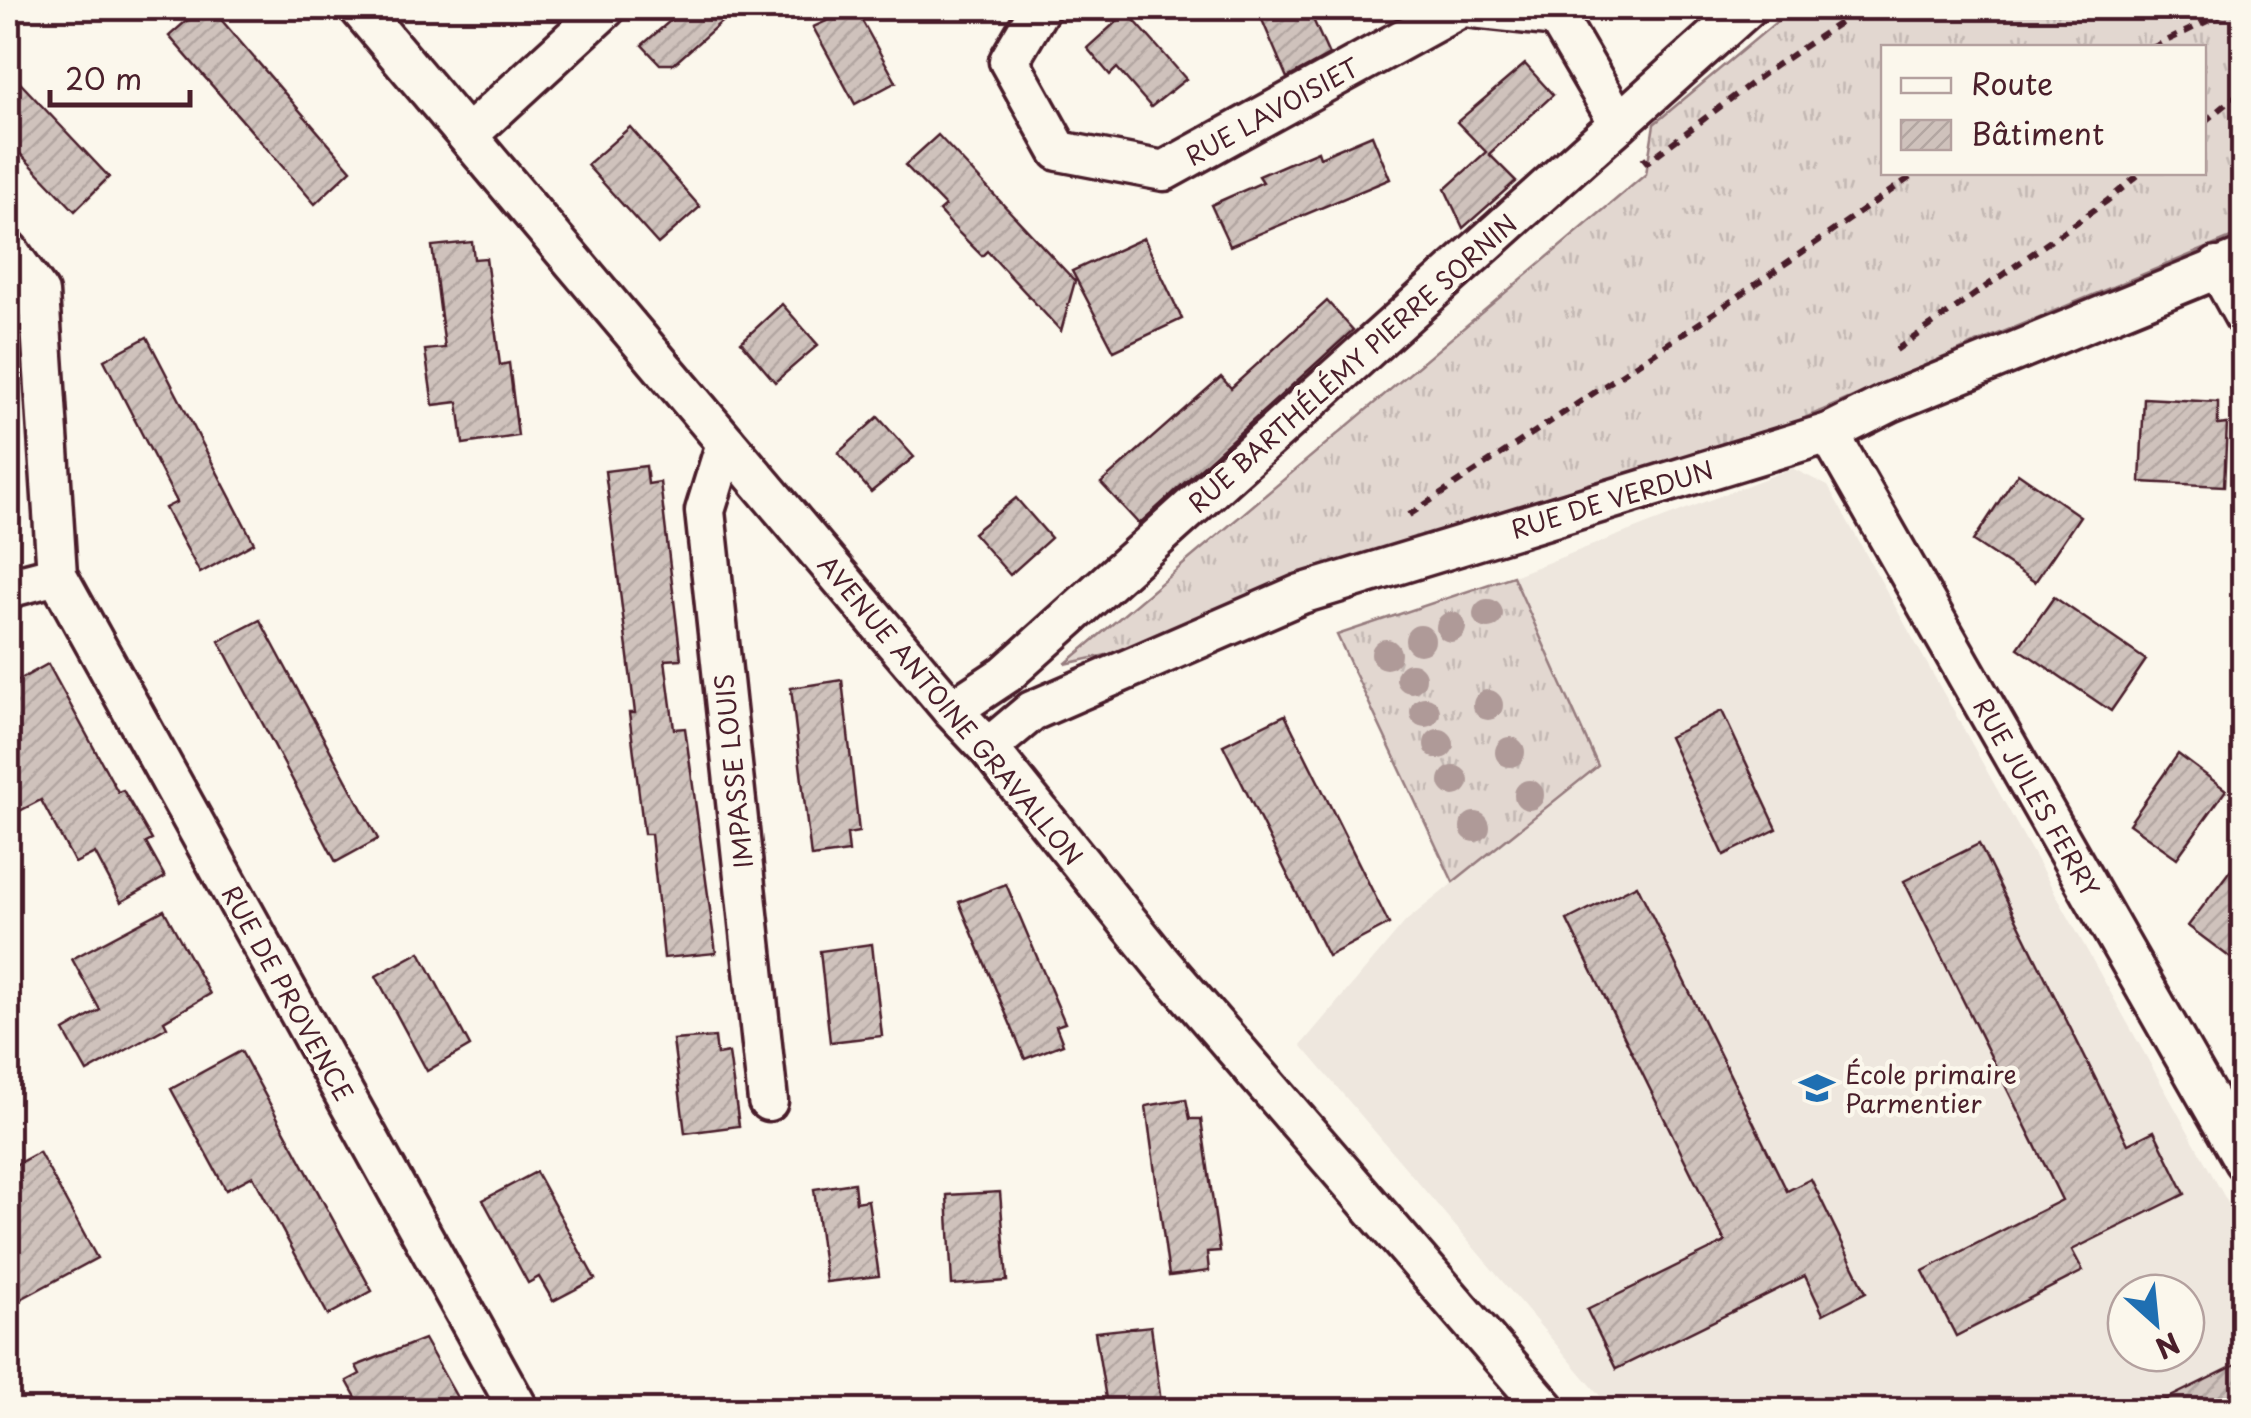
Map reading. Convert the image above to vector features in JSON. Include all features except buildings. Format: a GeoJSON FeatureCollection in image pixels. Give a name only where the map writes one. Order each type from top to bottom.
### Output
{"type":"FeatureCollection","features":[{"type":"Feature","properties":{"kind":"street","name":"AVENUE ANTOINE GRAVALLON"},"geometry":{"type":"LineString","coordinates":[[359,8],[988,748],[1162,964],[1547,1410]]}},
{"type":"Feature","properties":{"kind":"street"},"geometry":{"type":"LineString","coordinates":[[468,135],[606,8]]}},
{"type":"Feature","properties":{"kind":"street","name":"RUE LAVOISIET"},"geometry":{"type":"LineString","coordinates":[[1040,8],[1009,62],[1059,151],[1164,170],[1460,8]]}},
{"type":"Feature","properties":{"kind":"street"},"geometry":{"type":"LineString","coordinates":[[1472,8],[1557,17],[1619,124]]}},
{"type":"Feature","properties":{"kind":"street","name":"RUE BARTHÉLÉMY PIERRE SORNIN"},"geometry":{"type":"LineString","coordinates":[[952,710],[1006,674],[1746,8]]}},
{"type":"Feature","properties":{"kind":"street"},"geometry":{"type":"LineString","coordinates":[[8,250],[39,292],[57,575],[8,588]]}},
{"type":"Feature","properties":{"kind":"street"},"geometry":{"type":"LineString","coordinates":[[2230,263],[2244,316]]}},
{"type":"Feature","properties":{"kind":"street","name":"RUE DE VERDUN"},"geometry":{"type":"LineString","coordinates":[[988,748],[1032,711],[1302,594],[1829,433],[1891,402],[2230,263]]}},
{"type":"Feature","properties":{"kind":"street","name":"RUE JULES FERRY"},"geometry":{"type":"LineString","coordinates":[[1829,433],[2244,1161]]}},
{"type":"Feature","properties":{"kind":"street","name":"IMPASSE LOUIS"},"geometry":{"type":"LineString","coordinates":[[726,443],[705,511],[768,1101]]}},
{"type":"Feature","properties":{"kind":"street","name":"RUE DE PROVENCE"},"geometry":{"type":"LineString","coordinates":[[57,575],[519,1410]]}},
{"type":"Feature","properties":{"kind":"path"},"geometry":{"type":"LineString","coordinates":[[1619,124],[1646,162],[1765,73],[1862,8]]}},
{"type":"Feature","properties":{"kind":"path"},"geometry":{"type":"LineString","coordinates":[[2158,45],[2234,8]]}},
{"type":"Feature","properties":{"kind":"path"},"geometry":{"type":"LineString","coordinates":[[2206,120],[2244,89]]}},
{"type":"Feature","properties":{"kind":"path"},"geometry":{"type":"LineString","coordinates":[[1402,519],[1701,322],[1914,175]]}},
{"type":"Feature","properties":{"kind":"path"},"geometry":{"type":"LineString","coordinates":[[1891,402],[1878,364],[2108,201],[2138,175]]}},
{"type":"Feature","properties":{"kind":"shaded area"},"geometry":{"type":"Polygon","coordinates":[[[1792,468],[1828,486],[2243,1230],[2243,1410],[1612,1410],[1301,1045],[1406,921],[1598,766],[1513,576],[1792,468]]]}},
{"type":"Feature","properties":{"kind":"green space"},"geometry":{"type":"Polygon","coordinates":[[[1793,8],[2243,8],[2243,233],[1782,428],[1129,650],[1065,664],[1646,174],[1654,124],[1793,8]]]}},
{"type":"Feature","properties":{"kind":"green space"},"geometry":{"type":"Polygon","coordinates":[[[1513,576],[1598,766],[1453,882],[1337,635],[1513,576]]]}},
{"type":"Feature","properties":{"kind":"place","name":"École primaire Parmentier"},"geometry":{"type":"Point","coordinates":[1817,1088]}}]}
